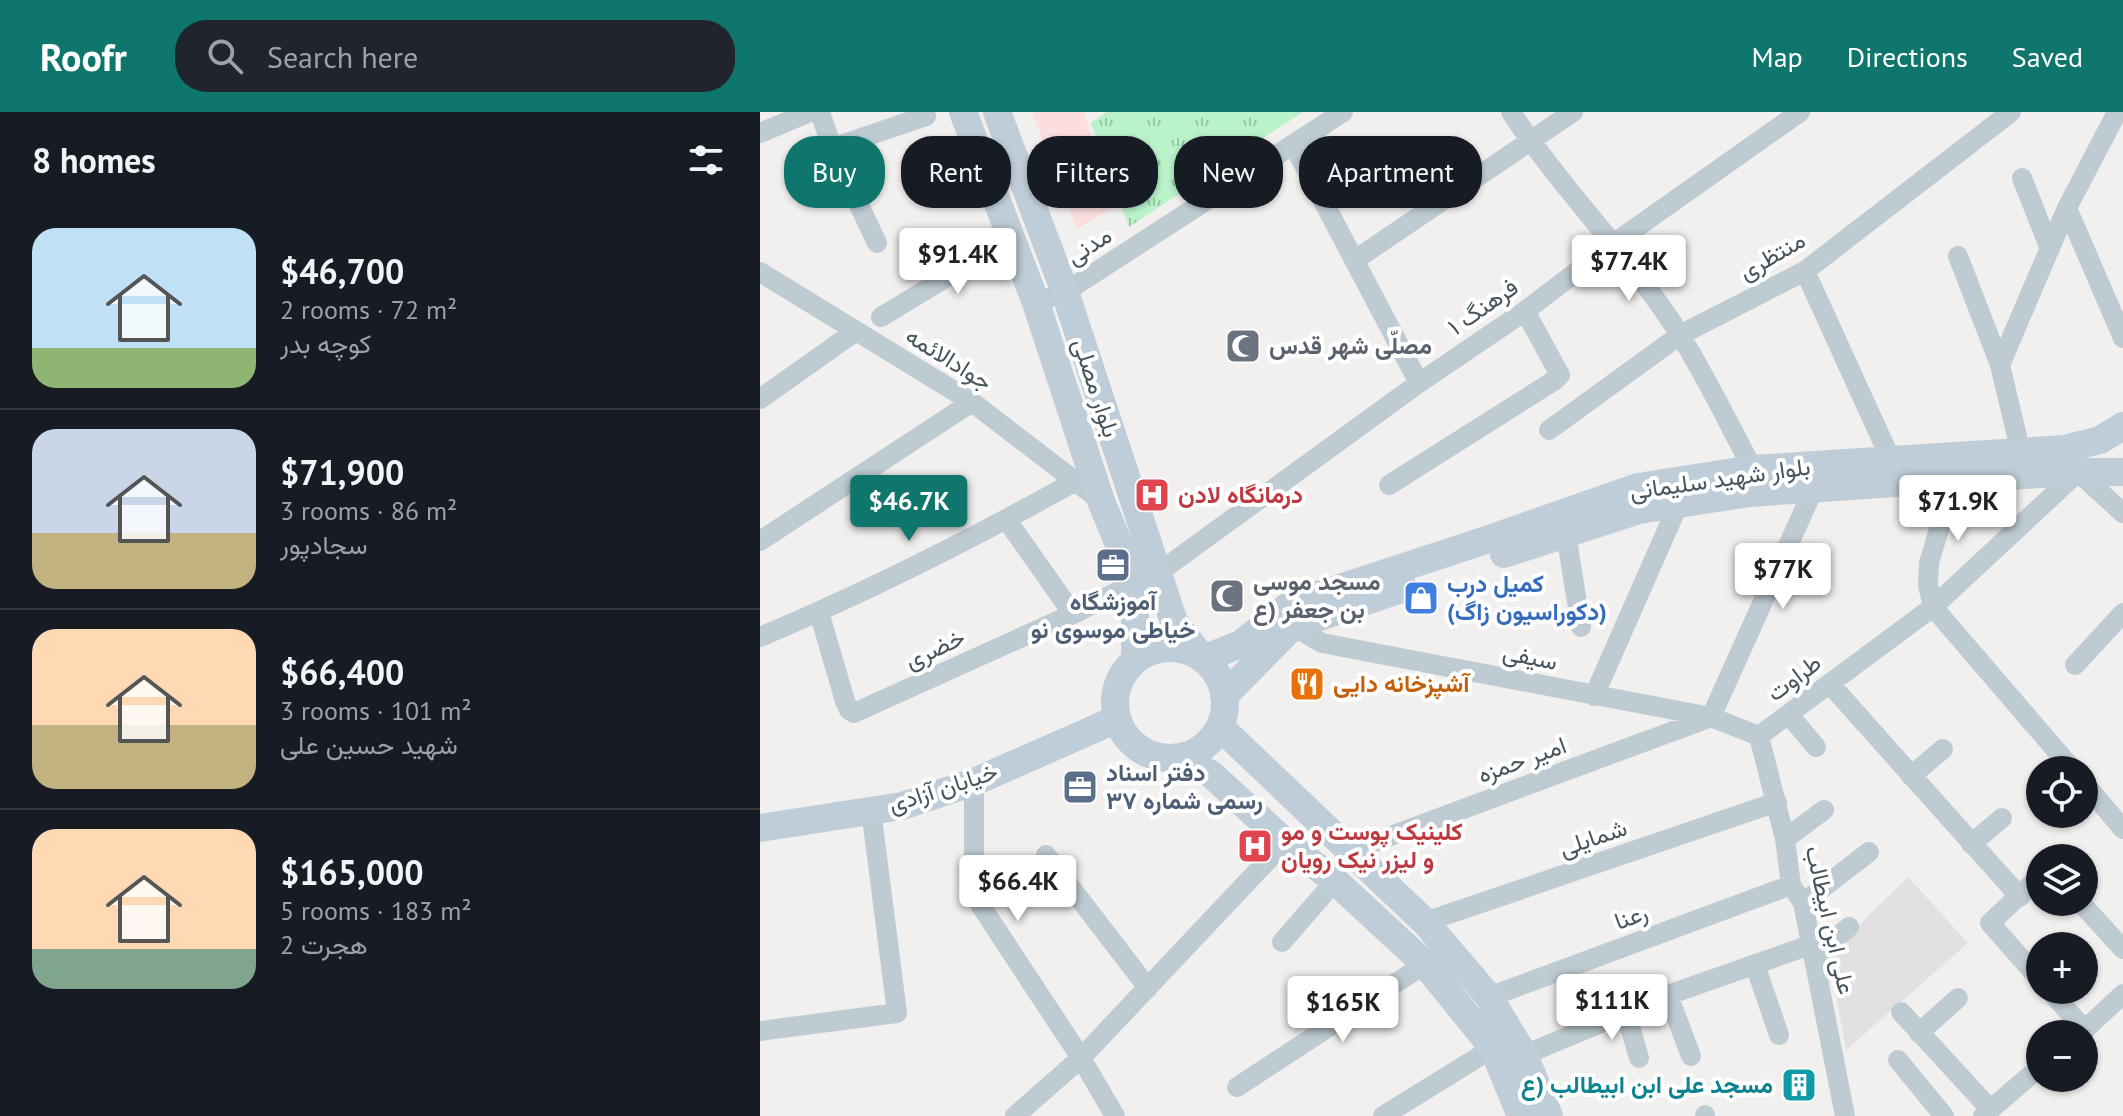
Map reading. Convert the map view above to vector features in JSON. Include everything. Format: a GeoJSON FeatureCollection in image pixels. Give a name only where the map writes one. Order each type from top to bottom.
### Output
{"type":"FeatureCollection","features":[{"type":"Feature","properties":{"kind":"main road","name":"بلوار مصلی"},"geometry":{"type":"LineString","coordinates":[[963,112],[1036,303],[1101,501],[1174,622],[1203,659]]}},
{"type":"Feature","properties":{"kind":"main road","name":"بلوار مصلی"},"geometry":{"type":"LineString","coordinates":[[997,112],[1065,292],[1146,578],[1135,660]]}},
{"type":"Feature","properties":{"kind":"main road","name":"بلوار شهید سلیمانی"},"geometry":{"type":"LineString","coordinates":[[1203,659],[1241,644],[1291,604],[1638,487],[1753,469],[2064,449],[2100,440],[2123,426]]}},
{"type":"Feature","properties":{"kind":"main road","name":"بلوار شهید سلیمانی"},"geometry":{"type":"LineString","coordinates":[[1224,696],[1293,626],[1639,510],[1814,488],[2123,472]]}},
{"type":"Feature","properties":{"kind":"main road"},"geometry":{"type":"LineString","coordinates":[[1169,648],[1187,650],[1203,659],[1221,682],[1224,696],[1220,727],[1207,743],[1179,757],[1155,756],[1139,748],[1125,736],[1117,719],[1114,703],[1124,672],[1135,660],[1151,651],[1169,648]]}},
{"type":"Feature","properties":{"kind":"main road","name":"خیابان آزادی"},"geometry":{"type":"LineString","coordinates":[[760,828],[902,806],[974,782],[1117,719]]}},
{"type":"Feature","properties":{"kind":"main road"},"geometry":{"type":"LineString","coordinates":[[1220,727],[1425,922],[1489,997],[1524,1055],[1549,1116]]}},
{"type":"Feature","properties":{"kind":"main road"},"geometry":{"type":"LineString","coordinates":[[1179,757],[1211,774],[1425,964],[1493,1048],[1521,1116]]}},
{"type":"Feature","properties":{"kind":"street"},"geometry":{"type":"LineString","coordinates":[[760,133],[810,112]]}},
{"type":"Feature","properties":{"kind":"street"},"geometry":{"type":"LineString","coordinates":[[820,112],[828,136]]}},
{"type":"Feature","properties":{"kind":"street","name":"مدنی"},"geometry":{"type":"LineString","coordinates":[[1036,303],[1065,292],[1343,112]]}},
{"type":"Feature","properties":{"kind":"street"},"geometry":{"type":"LineString","coordinates":[[1511,112],[1530,142],[1613,244],[1680,335],[1753,469]]}},
{"type":"Feature","properties":{"kind":"street"},"geometry":{"type":"LineString","coordinates":[[1355,260],[1573,112]]}},
{"type":"Feature","properties":{"kind":"street","name":"فرهنگ ۱"},"geometry":{"type":"LineString","coordinates":[[1146,578],[1525,311],[1613,244],[1800,112]]}},
{"type":"Feature","properties":{"kind":"street","name":"منتظری"},"geometry":{"type":"LineString","coordinates":[[1549,430],[1680,335],[1805,271],[2011,112]]}},
{"type":"Feature","properties":{"kind":"street"},"geometry":{"type":"LineString","coordinates":[[2000,365],[2067,208],[2117,112]]}},
{"type":"Feature","properties":{"kind":"street"},"geometry":{"type":"LineString","coordinates":[[867,136],[926,116]]}},
{"type":"Feature","properties":{"kind":"street"},"geometry":{"type":"LineString","coordinates":[[1293,144],[1419,383]]}},
{"type":"Feature","properties":{"kind":"street"},"geometry":{"type":"LineString","coordinates":[[2022,178],[2050,249]]}},
{"type":"Feature","properties":{"kind":"street"},"geometry":{"type":"LineString","coordinates":[[860,208],[877,243]]}},
{"type":"Feature","properties":{"kind":"street"},"geometry":{"type":"LineString","coordinates":[[2067,208],[2123,338]]}},
{"type":"Feature","properties":{"kind":"street"},"geometry":{"type":"LineString","coordinates":[[881,317],[1011,238]]}},
{"type":"Feature","properties":{"kind":"street"},"geometry":{"type":"LineString","coordinates":[[1958,256],[2000,365],[2021,453]]}},
{"type":"Feature","properties":{"kind":"street"},"geometry":{"type":"LineString","coordinates":[[1805,271],[1891,460]]}},
{"type":"Feature","properties":{"kind":"street","name":"جوادالائمه"},"geometry":{"type":"LineString","coordinates":[[760,272],[972,402],[1101,501]]}},
{"type":"Feature","properties":{"kind":"street"},"geometry":{"type":"LineString","coordinates":[[1389,485],[1560,375],[1525,311]]}},
{"type":"Feature","properties":{"kind":"street"},"geometry":{"type":"LineString","coordinates":[[760,399],[856,331]]}},
{"type":"Feature","properties":{"kind":"street"},"geometry":{"type":"LineString","coordinates":[[760,541],[972,402]]}},
{"type":"Feature","properties":{"kind":"street"},"geometry":{"type":"LineString","coordinates":[[2078,472],[2123,513]]}},
{"type":"Feature","properties":{"kind":"street","name":"طراوت"},"geometry":{"type":"LineString","coordinates":[[1759,736],[1933,607],[2078,472]]}},
{"type":"Feature","properties":{"kind":"street"},"geometry":{"type":"LineString","coordinates":[[1954,479],[1929,563],[1928,585],[1933,607],[2061,756]]}},
{"type":"Feature","properties":{"kind":"street"},"geometry":{"type":"LineString","coordinates":[[760,637],[819,612],[1074,482]]}},
{"type":"Feature","properties":{"kind":"street"},"geometry":{"type":"LineString","coordinates":[[1711,717],[1814,488]]}},
{"type":"Feature","properties":{"kind":"street"},"geometry":{"type":"LineString","coordinates":[[1594,696],[1679,503]]}},
{"type":"Feature","properties":{"kind":"street"},"geometry":{"type":"LineString","coordinates":[[1006,519],[1073,614]]}},
{"type":"Feature","properties":{"kind":"street"},"geometry":{"type":"LineString","coordinates":[[1566,534],[1581,627]]}},
{"type":"Feature","properties":{"kind":"street","name":"خضری"},"geometry":{"type":"LineString","coordinates":[[819,612],[845,701],[854,713],[1146,578]]}},
{"type":"Feature","properties":{"kind":"street"},"geometry":{"type":"LineString","coordinates":[[2075,665],[2123,613]]}},
{"type":"Feature","properties":{"kind":"street","name":"سیفی"},"geometry":{"type":"LineString","coordinates":[[1293,626],[1322,643],[1711,717],[1759,736]]}},
{"type":"Feature","properties":{"kind":"street"},"geometry":{"type":"LineString","coordinates":[[1830,684],[2020,897]]}},
{"type":"Feature","properties":{"kind":"street"},"geometry":{"type":"LineString","coordinates":[[1789,715],[1816,747]]}},
{"type":"Feature","properties":{"kind":"street","name":"امیر حمزه"},"geometry":{"type":"LineString","coordinates":[[1350,851],[1711,717]]}},
{"type":"Feature","properties":{"kind":"street","name":"علی ابن ابیطالب"},"geometry":{"type":"LineString","coordinates":[[1759,736],[1785,839],[1791,885],[1803,903],[1845,1116]]}},
{"type":"Feature","properties":{"kind":"street"},"geometry":{"type":"LineString","coordinates":[[1911,776],[1943,749]]}},
{"type":"Feature","properties":{"kind":"street"},"geometry":{"type":"LineString","coordinates":[[974,782],[974,886],[981,906],[1081,1058],[1115,1116]]}},
{"type":"Feature","properties":{"kind":"street"},"geometry":{"type":"LineString","coordinates":[[2098,800],[2123,829]]}},
{"type":"Feature","properties":{"kind":"street","name":"شمایلی"},"geometry":{"type":"LineString","coordinates":[[1425,922],[1777,802]]}},
{"type":"Feature","properties":{"kind":"street"},"geometry":{"type":"LineString","coordinates":[[760,1031],[897,1013],[871,810]]}},
{"type":"Feature","properties":{"kind":"street"},"geometry":{"type":"LineString","coordinates":[[1785,839],[1824,810]]}},
{"type":"Feature","properties":{"kind":"street"},"geometry":{"type":"LineString","coordinates":[[1971,844],[2002,818]]}},
{"type":"Feature","properties":{"kind":"street"},"geometry":{"type":"LineString","coordinates":[[1015,1116],[1081,1058],[1285,842]]}},
{"type":"Feature","properties":{"kind":"street"},"geometry":{"type":"LineString","coordinates":[[1803,903],[1869,852]]}},
{"type":"Feature","properties":{"kind":"street"},"geometry":{"type":"LineString","coordinates":[[1046,855],[1148,988]]}},
{"type":"Feature","properties":{"kind":"street"},"geometry":{"type":"LineString","coordinates":[[1282,942],[1335,881]]}},
{"type":"Feature","properties":{"kind":"street","name":"رعنا"},"geometry":{"type":"LineString","coordinates":[[1489,997],[1791,885]]}},
{"type":"Feature","properties":{"kind":"street"},"geometry":{"type":"LineString","coordinates":[[2026,891],[1990,923],[2026,964]]}},
{"type":"Feature","properties":{"kind":"street"},"geometry":{"type":"LineString","coordinates":[[2093,916],[2123,949]]}},
{"type":"Feature","properties":{"kind":"street"},"geometry":{"type":"LineString","coordinates":[[1524,1055],[1668,995],[1755,965],[1812,951],[1849,927]]}},
{"type":"Feature","properties":{"kind":"street"},"geometry":{"type":"LineString","coordinates":[[1237,1087],[1425,964]]}},
{"type":"Feature","properties":{"kind":"street"},"geometry":{"type":"LineString","coordinates":[[1755,965],[1779,1035]]}},
{"type":"Feature","properties":{"kind":"street"},"geometry":{"type":"LineString","coordinates":[[2095,1020],[2123,994]]}},
{"type":"Feature","properties":{"kind":"street"},"geometry":{"type":"LineString","coordinates":[[1668,995],[1691,1056]]}},
{"type":"Feature","properties":{"kind":"street"},"geometry":{"type":"LineString","coordinates":[[1919,1033],[1958,998]]}},
{"type":"Feature","properties":{"kind":"street"},"geometry":{"type":"LineString","coordinates":[[2060,1004],[2073,1020]]}},
{"type":"Feature","properties":{"kind":"street"},"geometry":{"type":"LineString","coordinates":[[1901,1012],[1986,1113],[2026,1079]]}},
{"type":"Feature","properties":{"kind":"street"},"geometry":{"type":"LineString","coordinates":[[1626,1013],[1639,1058]]}},
{"type":"Feature","properties":{"kind":"street"},"geometry":{"type":"LineString","coordinates":[[1383,1116],[1493,1048]]}},
{"type":"Feature","properties":{"kind":"street"},"geometry":{"type":"LineString","coordinates":[[1898,1060],[1944,1116]]}},
{"type":"Feature","properties":{"kind":"shaded area"},"geometry":{"type":"Polygon","coordinates":[[[1032,112],[1084,112],[1091,136],[1041,136],[1032,112]]]}},
{"type":"Feature","properties":{"kind":"shaded area"},"geometry":{"type":"Polygon","coordinates":[[[1069,208],[1113,208],[1077,229],[1069,208]]]}},
{"type":"Feature","properties":{"kind":"shaded area"},"geometry":{"type":"Polygon","coordinates":[[[1908,877],[1968,943],[1846,1050],[1829,955],[1908,877]]]}},
{"type":"Feature","properties":{"kind":"green space"},"geometry":{"type":"Polygon","coordinates":[[[1107,112],[1303,112],[1267,136],[1174,136],[1174,197],[1158,208],[1158,136],[1096,136],[1091,123],[1107,112]]]}},
{"type":"Feature","properties":{"kind":"green space"},"geometry":{"type":"Polygon","coordinates":[[[1122,208],[1158,208],[1129,227],[1122,208]]]}},
{"type":"Feature","properties":{"kind":"place","name":"مصلّی شهر قدس"},"geometry":{"type":"Point","coordinates":[1243,346]}},
{"type":"Feature","properties":{"kind":"place","name":"درمانگاه لادن"},"geometry":{"type":"Point","coordinates":[1152,495]}},
{"type":"Feature","properties":{"kind":"place","name":"آموزشگاه خیاطی موسوی نو"},"geometry":{"type":"Point","coordinates":[1113,565]}},
{"type":"Feature","properties":{"kind":"place","name":"مسجد موسی بن جعفر (ع"},"geometry":{"type":"Point","coordinates":[1227,596]}},
{"type":"Feature","properties":{"kind":"place","name":"کمیل درب (دکوراسیون زاگ)"},"geometry":{"type":"Point","coordinates":[1421,598]}},
{"type":"Feature","properties":{"kind":"place","name":"آشپزخانه دایی"},"geometry":{"type":"Point","coordinates":[1307,684]}},
{"type":"Feature","properties":{"kind":"place","name":"دفتر اسناد رسمی شماره ۳۷"},"geometry":{"type":"Point","coordinates":[1080,787]}},
{"type":"Feature","properties":{"kind":"place","name":"کلینیک پوست و مو و لیزر نیک رویان"},"geometry":{"type":"Point","coordinates":[1255,846]}},
{"type":"Feature","properties":{"kind":"place","name":"مسجد علی ابن ابیطالب (ع"},"geometry":{"type":"Point","coordinates":[1799,1085]}}]}
